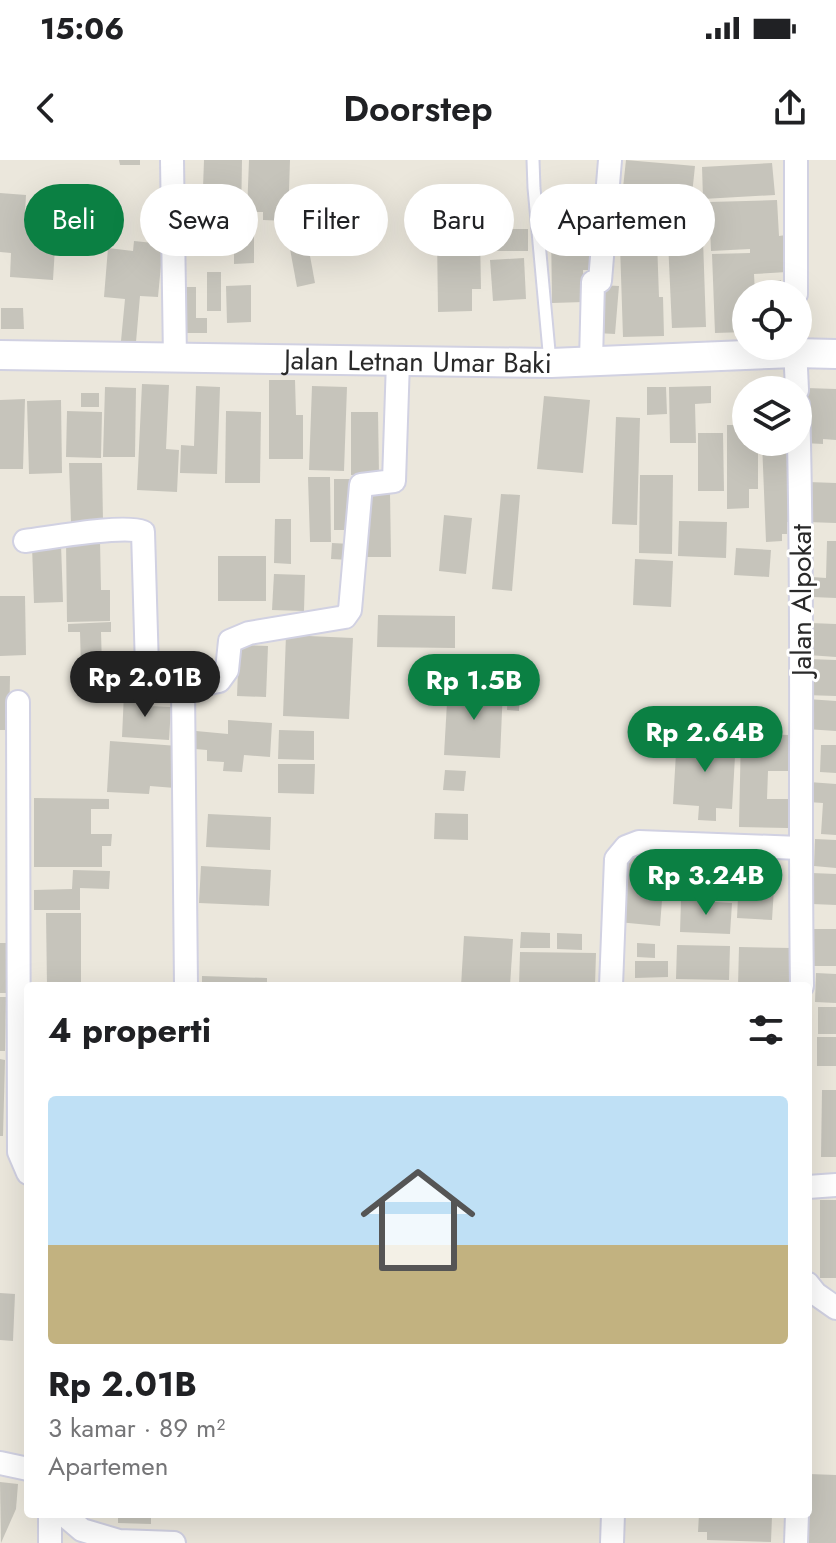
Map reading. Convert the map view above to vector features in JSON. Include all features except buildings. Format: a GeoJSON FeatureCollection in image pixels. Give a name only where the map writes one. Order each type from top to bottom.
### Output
{"type":"FeatureCollection","features":[{"type":"Feature","properties":{"kind":"street"},"geometry":{"type":"LineString","coordinates":[[172,160],[175,359]]}},
{"type":"Feature","properties":{"kind":"street"},"geometry":{"type":"LineString","coordinates":[[591,361],[593,282],[600,281],[610,160]]}},
{"type":"Feature","properties":{"kind":"street"},"geometry":{"type":"LineString","coordinates":[[796,160],[796,280]]}},
{"type":"Feature","properties":{"kind":"street","name":"Jalan Letnan Umar Baki"},"geometry":{"type":"LineString","coordinates":[[812,352],[836,354]]}},
{"type":"Feature","properties":{"kind":"street","name":"Jalan Letnan Umar Baki"},"geometry":{"type":"LineString","coordinates":[[0,355],[551,363],[732,353]]}},
{"type":"Feature","properties":{"kind":"street"},"geometry":{"type":"LineString","coordinates":[[25,541],[117,530],[143,532],[147,668],[157,683],[183,688],[219,681],[227,670],[230,641],[249,633],[345,617],[350,610],[361,485],[394,481],[398,361]]}},
{"type":"Feature","properties":{"kind":"street","name":"Jalan Alpokat"},"geometry":{"type":"LineString","coordinates":[[800,456],[802,982]]}},
{"type":"Feature","properties":{"kind":"street"},"geometry":{"type":"LineString","coordinates":[[183,688],[186,982]]}},
{"type":"Feature","properties":{"kind":"street"},"geometry":{"type":"LineString","coordinates":[[18,702],[19,1152],[24,1164]]}},
{"type":"Feature","properties":{"kind":"street"},"geometry":{"type":"LineString","coordinates":[[611,982],[616,859],[626,847],[639,842],[800,848]]}},
{"type":"Feature","properties":{"kind":"street"},"geometry":{"type":"LineString","coordinates":[[812,1187],[836,1185]]}},
{"type":"Feature","properties":{"kind":"street"},"geometry":{"type":"LineString","coordinates":[[812,1289],[836,1308]]}},
{"type":"Feature","properties":{"kind":"street"},"geometry":{"type":"LineString","coordinates":[[0,1463],[24,1468]]}},
{"type":"Feature","properties":{"kind":"street"},"geometry":{"type":"LineString","coordinates":[[50,1518],[50,1543]]}},
{"type":"Feature","properties":{"kind":"street"},"geometry":{"type":"LineString","coordinates":[[68,1518],[82,1530],[119,1541],[174,1543]]}},
{"type":"Feature","properties":{"kind":"street"},"geometry":{"type":"LineString","coordinates":[[612,1543],[613,1518]]}},
{"type":"Feature","properties":{"kind":"street"},"geometry":{"type":"LineString","coordinates":[[796,1543],[797,1518]]}},
{"type":"Feature","properties":{"kind":"lane"},"geometry":{"type":"LineString","coordinates":[[533,160],[551,363]]}}]}
